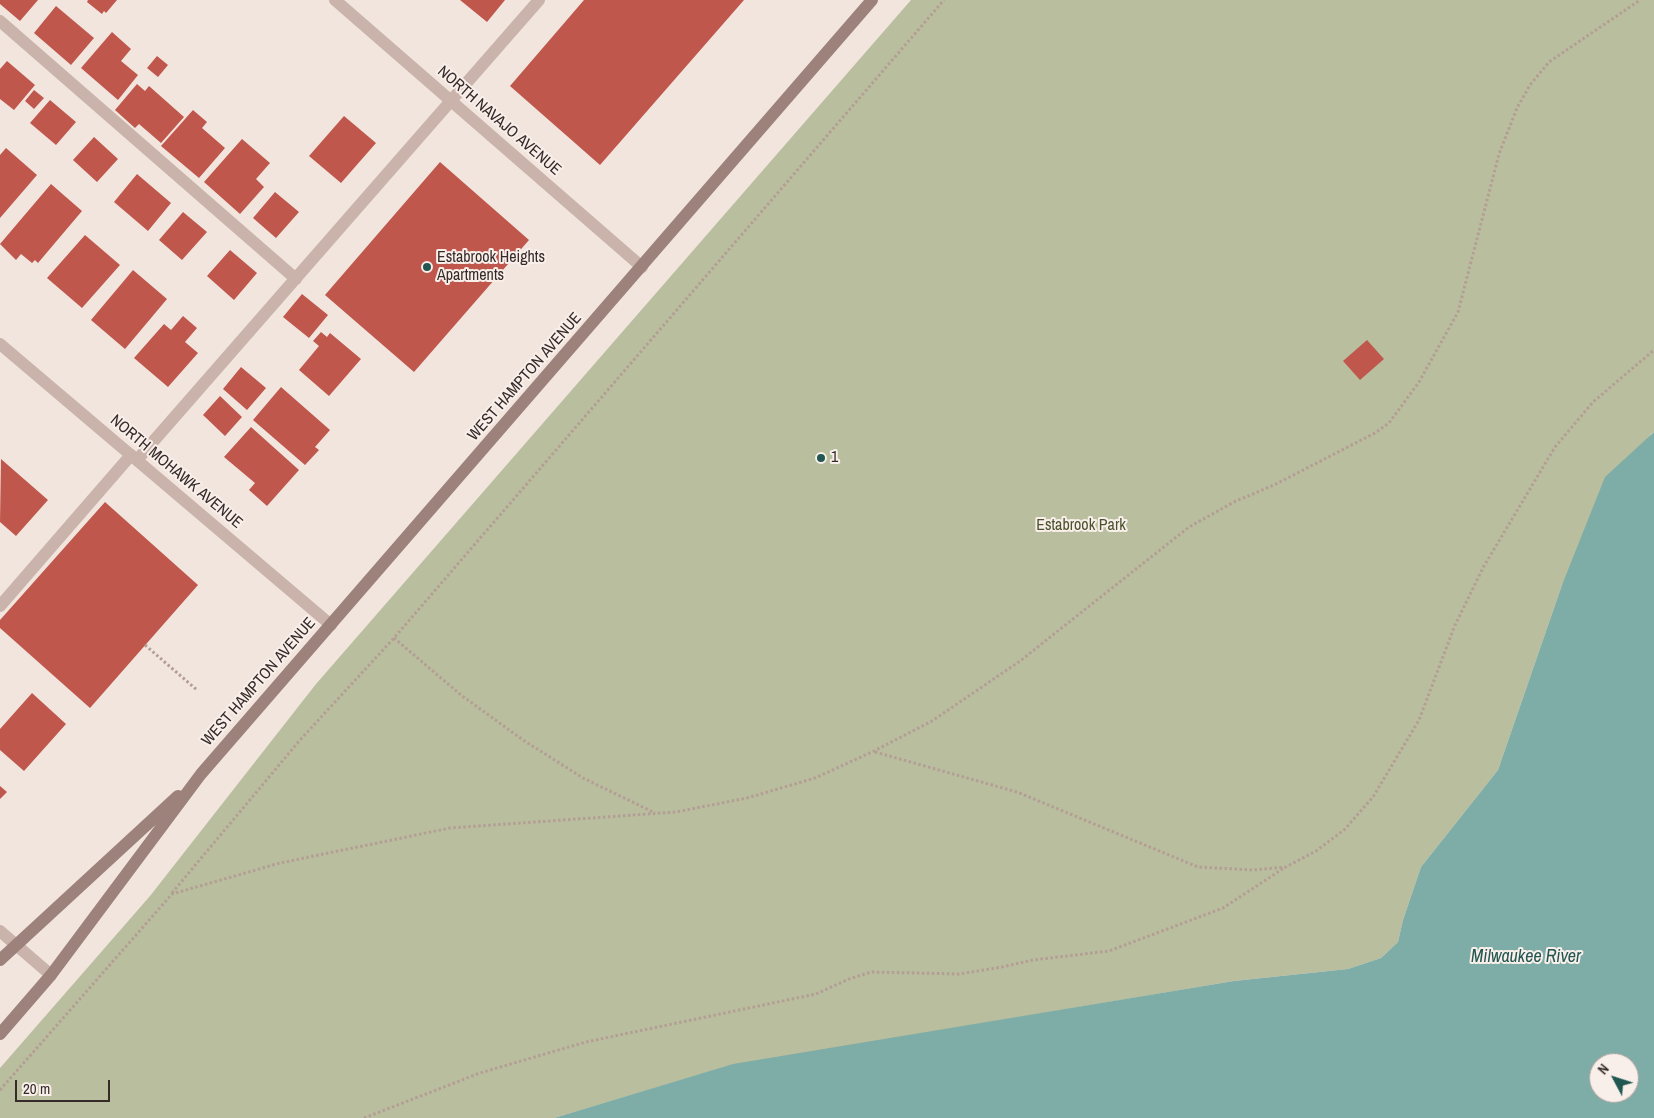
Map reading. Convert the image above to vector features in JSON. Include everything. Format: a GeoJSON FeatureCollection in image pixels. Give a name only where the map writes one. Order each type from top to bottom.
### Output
{"type":"FeatureCollection","features":[{"type":"Feature","properties":{"kind":"main road","name":"WEST HAMPTON AVENUE"},"geometry":{"type":"LineString","coordinates":[[0,1034],[51,975],[202,774],[872,0]]}},
{"type":"Feature","properties":{"kind":"main road","name":"WEST HAMPTON AVENUE"},"geometry":{"type":"LineString","coordinates":[[0,960],[202,774]]}},
{"type":"Feature","properties":{"kind":"street","name":"NORTH NAVAJO AVENUE"},"geometry":{"type":"LineString","coordinates":[[335,0],[642,267]]}},
{"type":"Feature","properties":{"kind":"street"},"geometry":{"type":"LineString","coordinates":[[0,606],[296,279],[539,0]]}},
{"type":"Feature","properties":{"kind":"street"},"geometry":{"type":"LineString","coordinates":[[0,21],[296,279]]}},
{"type":"Feature","properties":{"kind":"street","name":"NORTH MOHAWK AVENUE"},"geometry":{"type":"LineString","coordinates":[[0,344],[331,625]]}},
{"type":"Feature","properties":{"kind":"street"},"geometry":{"type":"LineString","coordinates":[[0,931],[51,975]]}},
{"type":"Feature","properties":{"kind":"path"},"geometry":{"type":"LineString","coordinates":[[0,1090],[172,894],[300,740],[394,638],[944,0]]}},
{"type":"Feature","properties":{"kind":"path"},"geometry":{"type":"LineString","coordinates":[[172,894],[280,863],[450,828],[676,812],[747,798],[815,778],[874,751],[932,721],[1020,661],[1189,527],[1234,502],[1274,485],[1375,433],[1389,423],[1419,382],[1458,312],[1499,154],[1517,108],[1530,85],[1549,62],[1640,0]]}},
{"type":"Feature","properties":{"kind":"path"},"geometry":{"type":"LineString","coordinates":[[364,1118],[490,1070],[586,1042],[816,994],[849,979],[871,972],[959,974],[1002,968],[1034,960],[1108,951],[1223,908],[1286,867],[1316,851],[1344,830],[1373,797],[1419,720],[1455,625],[1484,566],[1556,447],[1593,402],[1654,350]]}},
{"type":"Feature","properties":{"kind":"path"},"geometry":{"type":"LineString","coordinates":[[394,638],[461,696],[524,740],[583,778],[656,813]]}},
{"type":"Feature","properties":{"kind":"path"},"geometry":{"type":"LineString","coordinates":[[145,646],[197,690]]}},
{"type":"Feature","properties":{"kind":"path"},"geometry":{"type":"LineString","coordinates":[[874,751],[1017,792],[1198,867],[1253,870],[1286,867]]}},
{"type":"Feature","properties":{"kind":"green space","name":"Estabrook Park"},"geometry":{"type":"Polygon","coordinates":[[[911,0],[1654,0],[1654,432],[1651,434],[1562,585],[1498,770],[1421,867],[1403,920],[1398,942],[1381,958],[1348,969],[1234,981],[728,1066],[554,1118],[0,1118],[0,1068],[150,896],[316,684],[911,0]]]}},
{"type":"Feature","properties":{"kind":"water","name":"Milwaukee River"},"geometry":{"type":"Polygon","coordinates":[[[1654,432],[1654,1118],[554,1118],[733,1064],[1234,981],[1348,969],[1381,958],[1398,942],[1403,920],[1421,867],[1498,770],[1562,585],[1605,477],[1654,432]]]}},
{"type":"Feature","properties":{"kind":"building"},"geometry":{"type":"Polygon","coordinates":[[[0,0],[38,0],[20,21],[0,4],[0,0]]]}},
{"type":"Feature","properties":{"kind":"building"},"geometry":{"type":"Polygon","coordinates":[[[88,0],[117,0],[106,13],[104,11],[102,14],[87,2],[88,0]]]}},
{"type":"Feature","properties":{"kind":"building"},"geometry":{"type":"Polygon","coordinates":[[[460,0],[505,0],[487,22],[460,0]]]}},
{"type":"Feature","properties":{"kind":"building"},"geometry":{"type":"Polygon","coordinates":[[[584,0],[744,0],[600,165],[510,86],[584,0]]]}},
{"type":"Feature","properties":{"kind":"building"},"geometry":{"type":"Polygon","coordinates":[[[56,6],[94,38],[71,65],[34,33],[56,6]]]}},
{"type":"Feature","properties":{"kind":"building"},"geometry":{"type":"Polygon","coordinates":[[[112,32],[131,49],[121,61],[138,75],[118,100],[81,68],[112,32]]]}},
{"type":"Feature","properties":{"kind":"building"},"geometry":{"type":"Polygon","coordinates":[[[157,56],[168,65],[158,77],[147,68],[157,56]]]}},
{"type":"Feature","properties":{"kind":"building"},"geometry":{"type":"Polygon","coordinates":[[[7,61],[35,85],[14,110],[0,99],[0,69],[7,61]]]}},
{"type":"Feature","properties":{"kind":"building"},"geometry":{"type":"Polygon","coordinates":[[[137,84],[145,91],[149,86],[184,117],[161,143],[139,124],[135,128],[115,110],[137,84]]]}},
{"type":"Feature","properties":{"kind":"building"},"geometry":{"type":"Polygon","coordinates":[[[34,90],[44,98],[34,109],[25,101],[34,90]]]}},
{"type":"Feature","properties":{"kind":"building"},"geometry":{"type":"Polygon","coordinates":[[[50,100],[76,122],[56,145],[30,123],[50,100]]]}},
{"type":"Feature","properties":{"kind":"building"},"geometry":{"type":"Polygon","coordinates":[[[193,110],[207,122],[202,128],[225,148],[199,178],[161,146],[193,110]]]}},
{"type":"Feature","properties":{"kind":"building"},"geometry":{"type":"Polygon","coordinates":[[[344,116],[376,143],[341,183],[309,156],[344,116]]]}},
{"type":"Feature","properties":{"kind":"building"},"geometry":{"type":"Polygon","coordinates":[[[94,137],[118,159],[97,182],[73,160],[94,137]]]}},
{"type":"Feature","properties":{"kind":"building"},"geometry":{"type":"Polygon","coordinates":[[[242,139],[270,163],[256,179],[264,187],[240,214],[204,182],[242,139]]]}},
{"type":"Feature","properties":{"kind":"building"},"geometry":{"type":"Polygon","coordinates":[[[6,148],[37,175],[0,218],[0,155],[6,148]]]}},
{"type":"Feature","properties":{"kind":"building","name":"Estabrook Heights Apartments"},"geometry":{"type":"Polygon","coordinates":[[[440,162],[529,240],[414,372],[325,295],[440,162]]]}},
{"type":"Feature","properties":{"kind":"building"},"geometry":{"type":"Polygon","coordinates":[[[137,174],[171,203],[148,231],[114,202],[137,174]]]}},
{"type":"Feature","properties":{"kind":"building"},"geometry":{"type":"Polygon","coordinates":[[[51,184],[82,211],[38,263],[35,260],[32,263],[21,254],[16,260],[0,244],[51,184]]]}},
{"type":"Feature","properties":{"kind":"building"},"geometry":{"type":"Polygon","coordinates":[[[275,192],[299,212],[276,238],[253,218],[275,192]]]}},
{"type":"Feature","properties":{"kind":"building"},"geometry":{"type":"Polygon","coordinates":[[[183,212],[207,232],[182,260],[159,240],[183,212]]]}},
{"type":"Feature","properties":{"kind":"building"},"geometry":{"type":"Polygon","coordinates":[[[85,235],[120,265],[82,308],[47,278],[85,235]]]}},
{"type":"Feature","properties":{"kind":"building"},"geometry":{"type":"Polygon","coordinates":[[[230,250],[257,273],[234,300],[207,276],[230,250]]]}},
{"type":"Feature","properties":{"kind":"building"},"geometry":{"type":"Polygon","coordinates":[[[133,270],[167,299],[125,349],[91,320],[133,270]]]}},
{"type":"Feature","properties":{"kind":"building"},"geometry":{"type":"Polygon","coordinates":[[[302,294],[328,315],[309,338],[283,317],[302,294]]]}},
{"type":"Feature","properties":{"kind":"building"},"geometry":{"type":"Polygon","coordinates":[[[183,316],[197,328],[185,342],[198,353],[168,387],[134,358],[164,324],[171,330],[183,316]]]}},
{"type":"Feature","properties":{"kind":"building"},"geometry":{"type":"Polygon","coordinates":[[[321,332],[327,337],[330,333],[361,359],[329,396],[299,370],[319,346],[313,341],[321,332]]]}},
{"type":"Feature","properties":{"kind":"building"},"geometry":{"type":"Polygon","coordinates":[[[1367,340],[1384,359],[1360,380],[1343,361],[1367,340]]]}},
{"type":"Feature","properties":{"kind":"building"},"geometry":{"type":"Polygon","coordinates":[[[241,367],[266,388],[247,410],[223,389],[241,367]]]}},
{"type":"Feature","properties":{"kind":"building"},"geometry":{"type":"Polygon","coordinates":[[[281,387],[330,430],[315,447],[319,450],[305,465],[253,420],[281,387]]]}},
{"type":"Feature","properties":{"kind":"building"},"geometry":{"type":"Polygon","coordinates":[[[220,396],[242,417],[225,436],[203,415],[220,396]]]}},
{"type":"Feature","properties":{"kind":"building"},"geometry":{"type":"Polygon","coordinates":[[[251,427],[299,470],[267,506],[249,490],[255,483],[224,457],[251,427]]]}},
{"type":"Feature","properties":{"kind":"building"},"geometry":{"type":"Polygon","coordinates":[[[1,459],[48,500],[16,536],[0,522],[1,459]]]}},
{"type":"Feature","properties":{"kind":"building"},"geometry":{"type":"Polygon","coordinates":[[[105,502],[198,585],[90,708],[0,628],[0,620],[105,502]]]}},
{"type":"Feature","properties":{"kind":"building"},"geometry":{"type":"Polygon","coordinates":[[[32,693],[66,724],[24,771],[0,750],[0,729],[32,693]]]}},
{"type":"Feature","properties":{"kind":"building"},"geometry":{"type":"Polygon","coordinates":[[[0,786],[7,792],[0,799],[0,786]]]}},
{"type":"Feature","properties":{"kind":"place","name":"Estabrook Heights Apartments"},"geometry":{"type":"Point","coordinates":[427,267]}},
{"type":"Feature","properties":{"kind":"place","name":"1"},"geometry":{"type":"Point","coordinates":[821,458]}}]}
